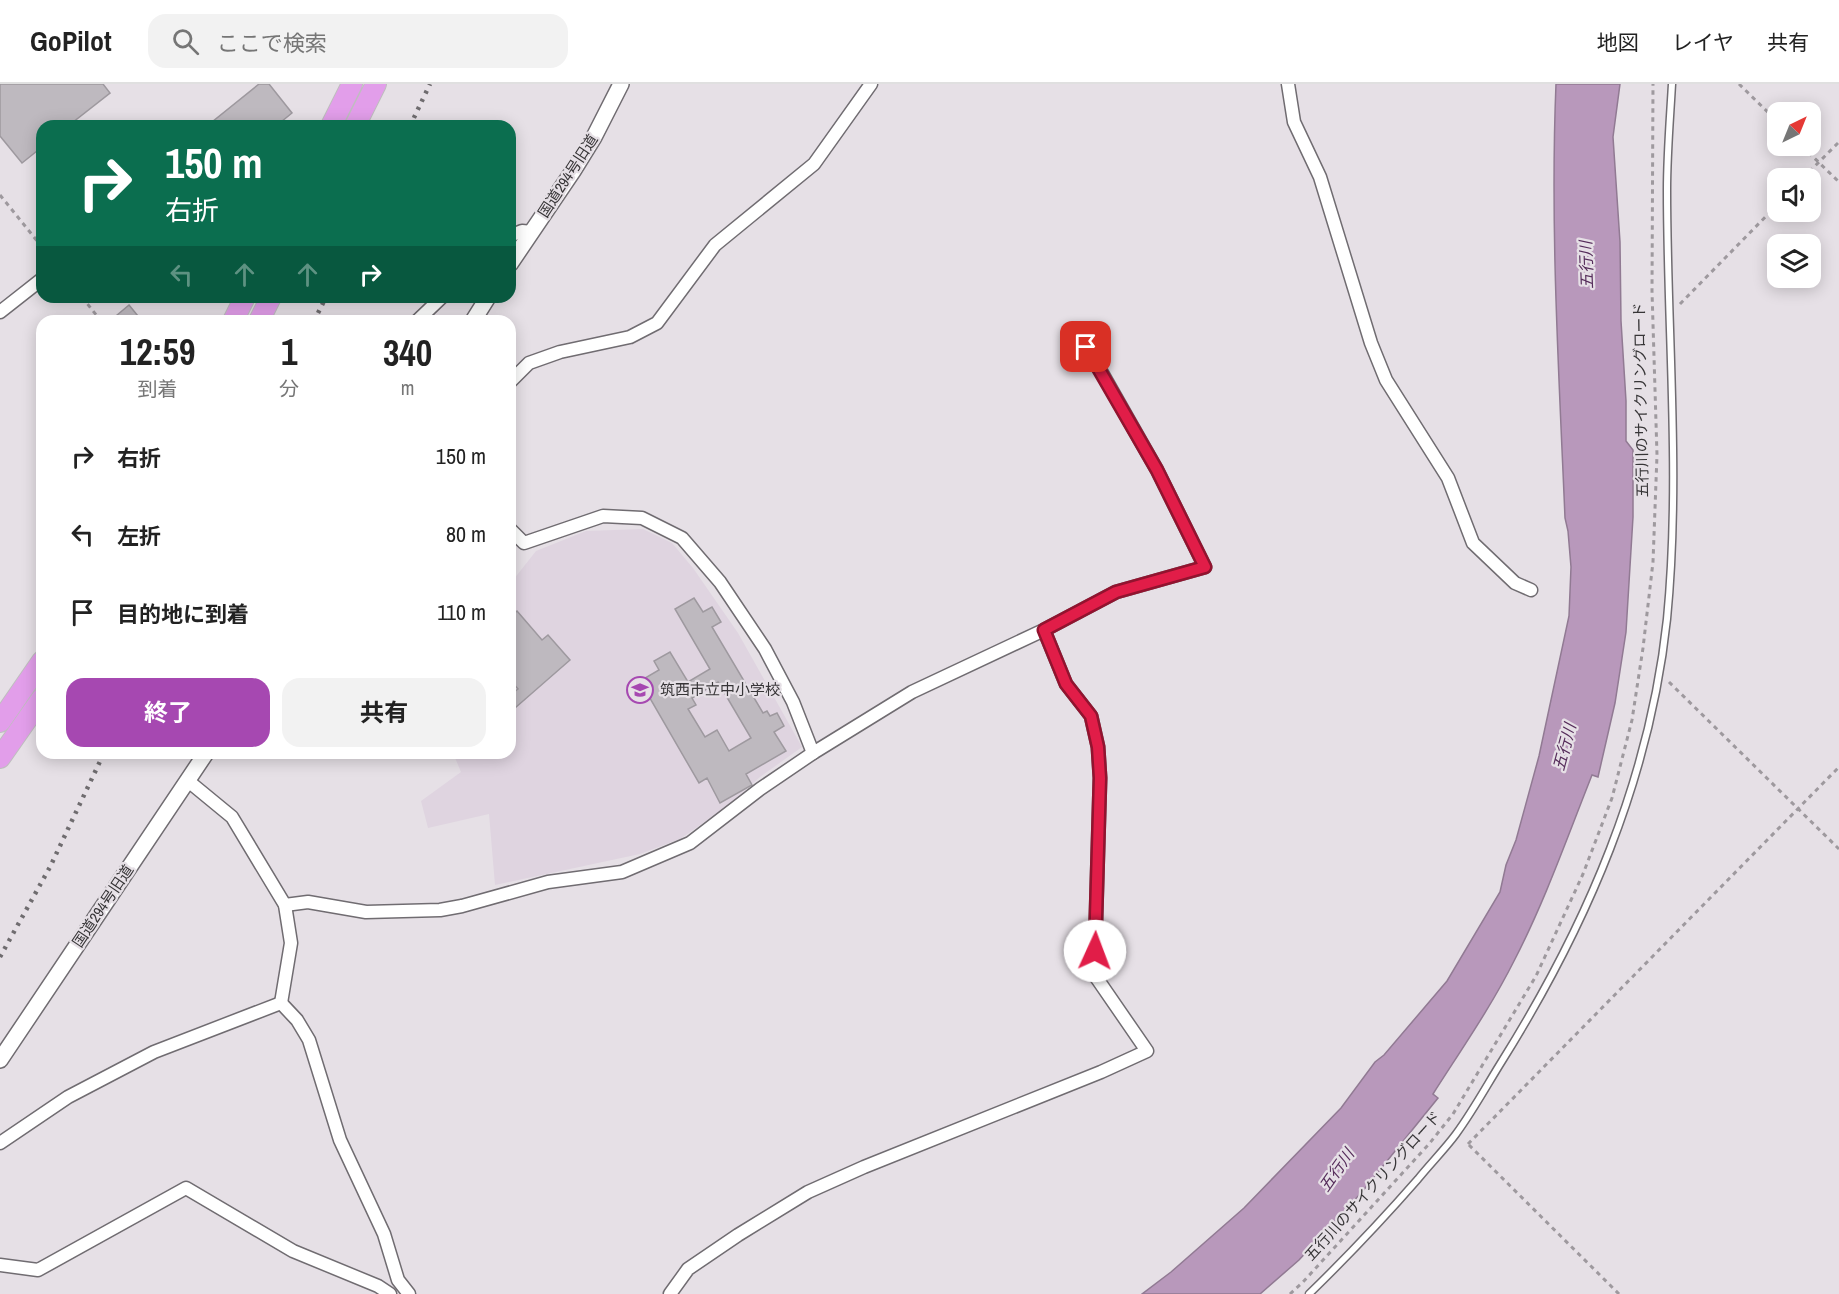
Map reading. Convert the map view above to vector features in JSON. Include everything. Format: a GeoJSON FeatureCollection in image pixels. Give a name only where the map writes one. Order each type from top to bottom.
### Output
{"type":"FeatureCollection","features":[{"type":"Feature","properties":{"kind":"highway"},"geometry":{"type":"LineString","coordinates":[[334,120],[351,84]]}},
{"type":"Feature","properties":{"kind":"highway"},"geometry":{"type":"LineString","coordinates":[[358,120],[376,84]]}},
{"type":"Feature","properties":{"kind":"highway"},"geometry":{"type":"LineString","coordinates":[[0,722],[36,670]]}},
{"type":"Feature","properties":{"kind":"highway"},"geometry":{"type":"LineString","coordinates":[[0,758],[36,707]]}},
{"type":"Feature","properties":{"kind":"street","name":"国道294号旧道"},"geometry":{"type":"LineString","coordinates":[[516,255],[583,154],[621,84]]}},
{"type":"Feature","properties":{"kind":"street"},"geometry":{"type":"LineString","coordinates":[[516,376],[529,363],[560,351],[630,337],[657,323],[715,245],[814,164],[871,84]]}},
{"type":"Feature","properties":{"kind":"street"},"geometry":{"type":"LineString","coordinates":[[1288,84],[1294,122],[1320,177],[1371,343],[1386,380],[1448,478],[1473,543],[1515,583],[1531,590]]}},
{"type":"Feature","properties":{"kind":"street"},"geometry":{"type":"LineString","coordinates":[[516,234],[532,231]]}},
{"type":"Feature","properties":{"kind":"street"},"geometry":{"type":"LineString","coordinates":[[0,312],[36,284]]}},
{"type":"Feature","properties":{"kind":"street"},"geometry":{"type":"LineString","coordinates":[[423,315],[436,303]]}},
{"type":"Feature","properties":{"kind":"street"},"geometry":{"type":"LineString","coordinates":[[285,905],[308,902],[366,912],[440,910],[548,882],[622,872],[690,843],[759,789],[912,692],[1044,630],[1116,592],[1205,567],[1157,470],[1074,328]]}},
{"type":"Feature","properties":{"kind":"street"},"geometry":{"type":"LineString","coordinates":[[516,535],[524,543],[603,516],[642,518],[682,538],[720,582],[765,649],[793,702],[813,753]]}},
{"type":"Feature","properties":{"kind":"street"},"geometry":{"type":"LineString","coordinates":[[670,1294],[688,1269],[808,1192],[1147,1051],[1096,977],[1100,778],[1098,747],[1091,716],[1066,684],[1044,630]]}},
{"type":"Feature","properties":{"kind":"street","name":"国道294号旧道"},"geometry":{"type":"LineString","coordinates":[[0,1060],[202,759]]}},
{"type":"Feature","properties":{"kind":"street"},"geometry":{"type":"LineString","coordinates":[[187,780],[232,817],[285,905],[291,943],[280,1003]]}},
{"type":"Feature","properties":{"kind":"street"},"geometry":{"type":"LineString","coordinates":[[0,1143],[68,1097],[154,1052],[280,1003]]}},
{"type":"Feature","properties":{"kind":"street"},"geometry":{"type":"LineString","coordinates":[[280,1003],[297,1020],[309,1040],[340,1140],[384,1234],[398,1280],[409,1294]]}},
{"type":"Feature","properties":{"kind":"street"},"geometry":{"type":"LineString","coordinates":[[0,1265],[38,1270],[186,1188],[293,1251],[378,1286],[390,1294]]}},
{"type":"Feature","properties":{"kind":"lane"},"geometry":{"type":"LineString","coordinates":[[1309,1294],[1347,1258],[1456,1134],[1527,1019],[1575,933],[1604,866],[1633,789],[1659,674],[1667,620],[1673,534],[1673,422],[1667,189],[1672,84]]}},
{"type":"Feature","properties":{"kind":"path","name":"五行川のサイクリングロード"},"geometry":{"type":"LineString","coordinates":[[1290,1294],[1413,1161],[1453,1114],[1536,976],[1583,874],[1612,798],[1632,720],[1653,562],[1657,455],[1652,291],[1653,84]]}},
{"type":"Feature","properties":{"kind":"path"},"geometry":{"type":"LineString","coordinates":[[1739,84],[1767,111]]}},
{"type":"Feature","properties":{"kind":"path"},"geometry":{"type":"LineString","coordinates":[[1813,168],[1839,142]]}},
{"type":"Feature","properties":{"kind":"path"},"geometry":{"type":"LineString","coordinates":[[1813,156],[1839,182]]}},
{"type":"Feature","properties":{"kind":"path"},"geometry":{"type":"LineString","coordinates":[[0,195],[36,240]]}},
{"type":"Feature","properties":{"kind":"path"},"geometry":{"type":"LineString","coordinates":[[1671,313],[1767,215]]}},
{"type":"Feature","properties":{"kind":"path"},"geometry":{"type":"LineString","coordinates":[[87,303],[96,315]]}},
{"type":"Feature","properties":{"kind":"path"},"geometry":{"type":"LineString","coordinates":[[1659,674],[1839,849]]}},
{"type":"Feature","properties":{"kind":"path"},"geometry":{"type":"LineString","coordinates":[[1468,1144],[1839,767]]}},
{"type":"Feature","properties":{"kind":"path"},"geometry":{"type":"LineString","coordinates":[[1456,1134],[1619,1294]]}},
{"type":"Feature","properties":{"kind":"shaded area","name":"筑西市立中小学校"},"geometry":{"type":"Polygon","coordinates":[[[643,529],[672,543],[693,568],[738,633],[802,747],[760,777],[726,807],[680,839],[640,854],[495,885],[489,814],[428,828],[421,801],[461,772],[456,759],[516,759],[516,576],[536,551],[586,531],[643,529]]]}},
{"type":"Feature","properties":{"kind":"water","name":"五行川"},"geometry":{"type":"Polygon","coordinates":[[[1556,84],[1620,84],[1613,137],[1620,242],[1626,441],[1633,450],[1633,517],[1626,632],[1615,703],[1598,777],[1592,775],[1546,892],[1514,961],[1486,1012],[1433,1094],[1438,1098],[1362,1192],[1299,1260],[1260,1294],[1142,1294],[1171,1272],[1244,1208],[1341,1108],[1375,1062],[1384,1055],[1447,981],[1500,892],[1539,756],[1569,616],[1571,567],[1565,518],[1555,247],[1556,84]]]}},
{"type":"Feature","properties":{"kind":"building"},"geometry":{"type":"Polygon","coordinates":[[[0,84],[103,84],[110,93],[76,120],[36,120],[36,152],[22,163],[0,136],[0,84]]]}},
{"type":"Feature","properties":{"kind":"building"},"geometry":{"type":"Polygon","coordinates":[[[259,84],[269,84],[292,113],[283,120],[214,120],[259,84]]]}},
{"type":"Feature","properties":{"kind":"building"},"geometry":{"type":"Polygon","coordinates":[[[129,305],[137,315],[117,315],[129,305]]]}},
{"type":"Feature","properties":{"kind":"building"},"geometry":{"type":"Polygon","coordinates":[[[694,598],[703,612],[712,607],[721,622],[712,627],[763,713],[767,711],[770,716],[777,713],[784,726],[774,732],[786,751],[746,774],[752,785],[720,803],[707,778],[699,783],[640,681],[659,670],[654,661],[670,652],[688,682],[710,669],[675,609],[694,598]],[[718,682],[692,698],[696,705],[688,709],[705,737],[717,730],[729,751],[751,738],[718,682]]]}},
{"type":"Feature","properties":{"kind":"building"},"geometry":{"type":"Polygon","coordinates":[[[516,612],[542,640],[548,635],[570,660],[516,707],[516,690],[518,689],[516,687],[516,612]]]}},
{"type":"Feature","properties":{"kind":"railway"},"geometry":{"type":"LineString","coordinates":[[413,120],[430,84]]}},
{"type":"Feature","properties":{"kind":"railway"},"geometry":{"type":"LineString","coordinates":[[317,315],[323,303]]}},
{"type":"Feature","properties":{"kind":"railway"},"geometry":{"type":"LineString","coordinates":[[0,957],[50,867],[101,759]]}},
{"type":"Feature","properties":{"kind":"place","name":"筑西市立中小学校"},"geometry":{"type":"Point","coordinates":[640,690]}},
{"type":"Feature","properties":{"kind":"route"},"geometry":{"type":"LineString","coordinates":[[1086,347],[1157,470],[1205,567],[1116,592],[1044,630],[1066,684],[1091,716],[1098,747],[1100,778],[1095,951]]}}]}
